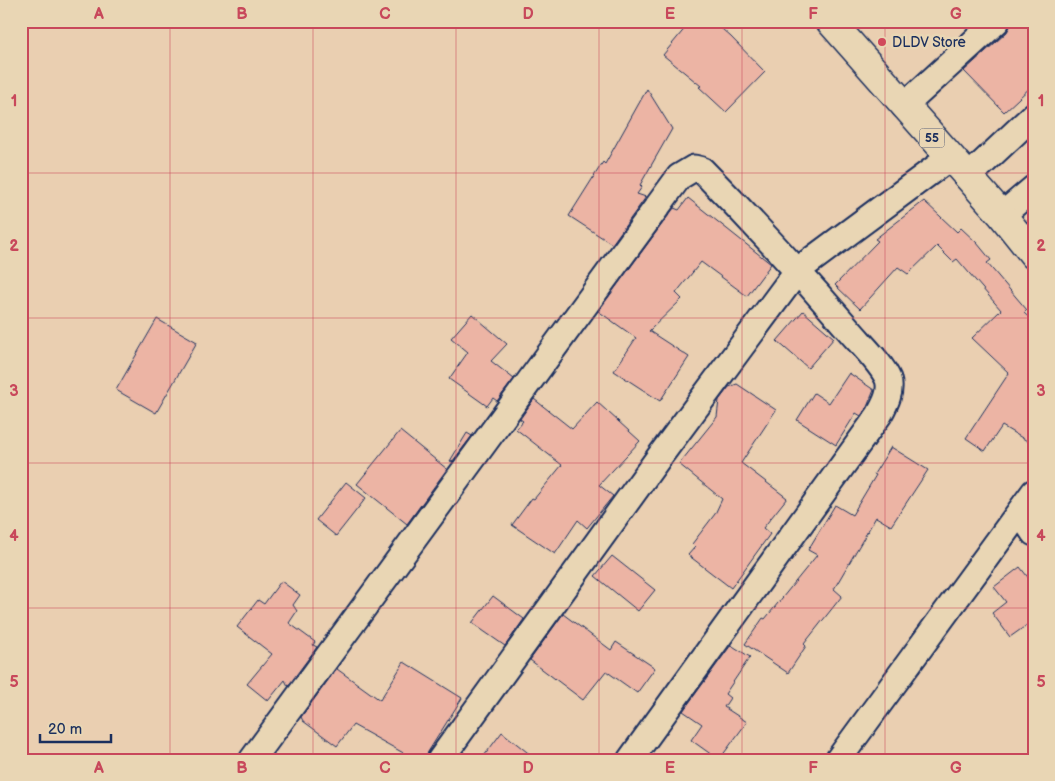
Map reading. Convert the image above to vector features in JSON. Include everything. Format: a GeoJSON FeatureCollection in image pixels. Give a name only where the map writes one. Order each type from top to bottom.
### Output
{"type":"FeatureCollection","features":[{"type":"Feature","properties":{"kind":"highway","name":"55"},"geometry":{"type":"LineString","coordinates":[[830,21],[949,158],[1002,215],[1034,255]]}},
{"type":"Feature","properties":{"kind":"street"},"geometry":{"type":"LineString","coordinates":[[904,106],[997,21]]}},
{"type":"Feature","properties":{"kind":"street"},"geometry":{"type":"LineString","coordinates":[[968,177],[1034,115]]}},
{"type":"Feature","properties":{"kind":"street"},"geometry":{"type":"LineString","coordinates":[[440,760],[663,452],[798,270],[949,158]]}},
{"type":"Feature","properties":{"kind":"street"},"geometry":{"type":"LineString","coordinates":[[252,760],[679,177],[694,168],[702,170],[798,270],[888,378],[887,400],[879,415],[630,760]]}},
{"type":"Feature","properties":{"kind":"street"},"geometry":{"type":"LineString","coordinates":[[1002,215],[1034,188]]}},
{"type":"Feature","properties":{"kind":"street"},"geometry":{"type":"LineString","coordinates":[[1027,502],[1034,533]]}},
{"type":"Feature","properties":{"kind":"street"},"geometry":{"type":"LineString","coordinates":[[838,760],[1027,502]]}},
{"type":"Feature","properties":{"kind":"building"},"geometry":{"type":"Polygon","coordinates":[[[691,21],[713,21],[765,72],[726,112],[699,87],[701,86],[663,55],[691,21]]]}},
{"type":"Feature","properties":{"kind":"building"},"geometry":{"type":"Polygon","coordinates":[[[1012,21],[1034,21],[1034,84],[1004,112],[964,71],[1007,32],[1012,21]]]}},
{"type":"Feature","properties":{"kind":"building"},"geometry":{"type":"Polygon","coordinates":[[[647,89],[672,129],[640,185],[642,187],[637,194],[646,197],[612,244],[569,216],[603,162],[605,164],[647,89]]]}},
{"type":"Feature","properties":{"kind":"building"},"geometry":{"type":"Polygon","coordinates":[[[688,198],[771,264],[747,296],[701,262],[676,293],[682,299],[649,331],[689,357],[660,401],[614,371],[636,338],[598,311],[674,208],[679,210],[688,198]]]}},
{"type":"Feature","properties":{"kind":"building"},"geometry":{"type":"Polygon","coordinates":[[[924,201],[957,232],[961,228],[977,243],[991,260],[987,263],[1027,310],[1024,313],[1034,322],[1034,445],[1002,426],[985,451],[966,438],[1009,373],[972,338],[1001,310],[957,259],[953,262],[937,246],[908,274],[898,267],[860,309],[835,285],[878,241],[875,239],[924,201]]]}},
{"type":"Feature","properties":{"kind":"building"},"geometry":{"type":"Polygon","coordinates":[[[803,311],[834,338],[808,368],[777,341],[803,311]]]}},
{"type":"Feature","properties":{"kind":"building"},"geometry":{"type":"Polygon","coordinates":[[[472,314],[507,344],[491,361],[514,379],[497,401],[493,398],[487,406],[449,379],[468,352],[451,338],[472,314]]]}},
{"type":"Feature","properties":{"kind":"building"},"geometry":{"type":"Polygon","coordinates":[[[157,319],[197,342],[156,413],[116,390],[157,319]]]}},
{"type":"Feature","properties":{"kind":"building"},"geometry":{"type":"Polygon","coordinates":[[[849,373],[874,390],[861,416],[856,413],[836,445],[797,420],[814,393],[829,403],[849,373]]]}},
{"type":"Feature","properties":{"kind":"building"},"geometry":{"type":"Polygon","coordinates":[[[737,384],[776,410],[741,463],[787,498],[763,528],[770,534],[731,588],[688,555],[695,547],[692,544],[715,514],[722,499],[679,464],[717,417],[719,400],[729,387],[737,384]]]}},
{"type":"Feature","properties":{"kind":"building"},"geometry":{"type":"Polygon","coordinates":[[[534,399],[572,429],[597,402],[640,441],[599,485],[613,496],[587,528],[578,520],[555,554],[512,525],[532,498],[534,499],[562,465],[516,429],[523,421],[520,419],[534,399]]]}},
{"type":"Feature","properties":{"kind":"building"},"geometry":{"type":"Polygon","coordinates":[[[400,431],[447,469],[407,524],[357,484],[400,431]]]}},
{"type":"Feature","properties":{"kind":"building"},"geometry":{"type":"Polygon","coordinates":[[[467,433],[472,436],[452,462],[450,461],[467,433]]]}},
{"type":"Feature","properties":{"kind":"building"},"geometry":{"type":"Polygon","coordinates":[[[891,447],[928,470],[891,526],[876,517],[834,589],[842,596],[804,644],[806,646],[788,673],[745,644],[763,618],[765,619],[817,555],[808,550],[835,505],[852,515],[891,447]]]}},
{"type":"Feature","properties":{"kind":"building"},"geometry":{"type":"Polygon","coordinates":[[[346,482],[366,498],[336,536],[316,520],[346,482]]]}},
{"type":"Feature","properties":{"kind":"building"},"geometry":{"type":"Polygon","coordinates":[[[612,556],[655,590],[638,611],[595,576],[612,556]]]}},
{"type":"Feature","properties":{"kind":"building"},"geometry":{"type":"Polygon","coordinates":[[[1020,567],[1034,585],[1034,620],[1010,637],[992,613],[1006,602],[994,587],[1020,567]]]}},
{"type":"Feature","properties":{"kind":"building"},"geometry":{"type":"Polygon","coordinates":[[[281,581],[300,595],[293,605],[297,611],[289,623],[315,642],[313,645],[317,647],[288,686],[285,680],[268,701],[247,684],[272,654],[237,627],[258,600],[264,604],[281,581]]]}},
{"type":"Feature","properties":{"kind":"building"},"geometry":{"type":"Polygon","coordinates":[[[493,596],[524,619],[505,646],[472,623],[493,596]]]}},
{"type":"Feature","properties":{"kind":"building"},"geometry":{"type":"Polygon","coordinates":[[[563,614],[611,650],[616,642],[655,668],[637,693],[606,671],[583,700],[530,660],[563,614]]]}},
{"type":"Feature","properties":{"kind":"building"},"geometry":{"type":"Polygon","coordinates":[[[731,645],[750,657],[725,694],[730,698],[724,707],[747,722],[719,760],[691,740],[702,724],[683,711],[731,645]]]}},
{"type":"Feature","properties":{"kind":"building"},"geometry":{"type":"Polygon","coordinates":[[[404,662],[462,698],[423,760],[416,760],[353,725],[337,746],[303,721],[301,717],[340,664],[337,669],[380,700],[404,662]]]}},
{"type":"Feature","properties":{"kind":"building"},"geometry":{"type":"Polygon","coordinates":[[[502,732],[537,760],[481,760],[502,732]]]}},
{"type":"Feature","properties":{"kind":"place","name":"DLDV Store"},"geometry":{"type":"Point","coordinates":[882,42]}}]}
